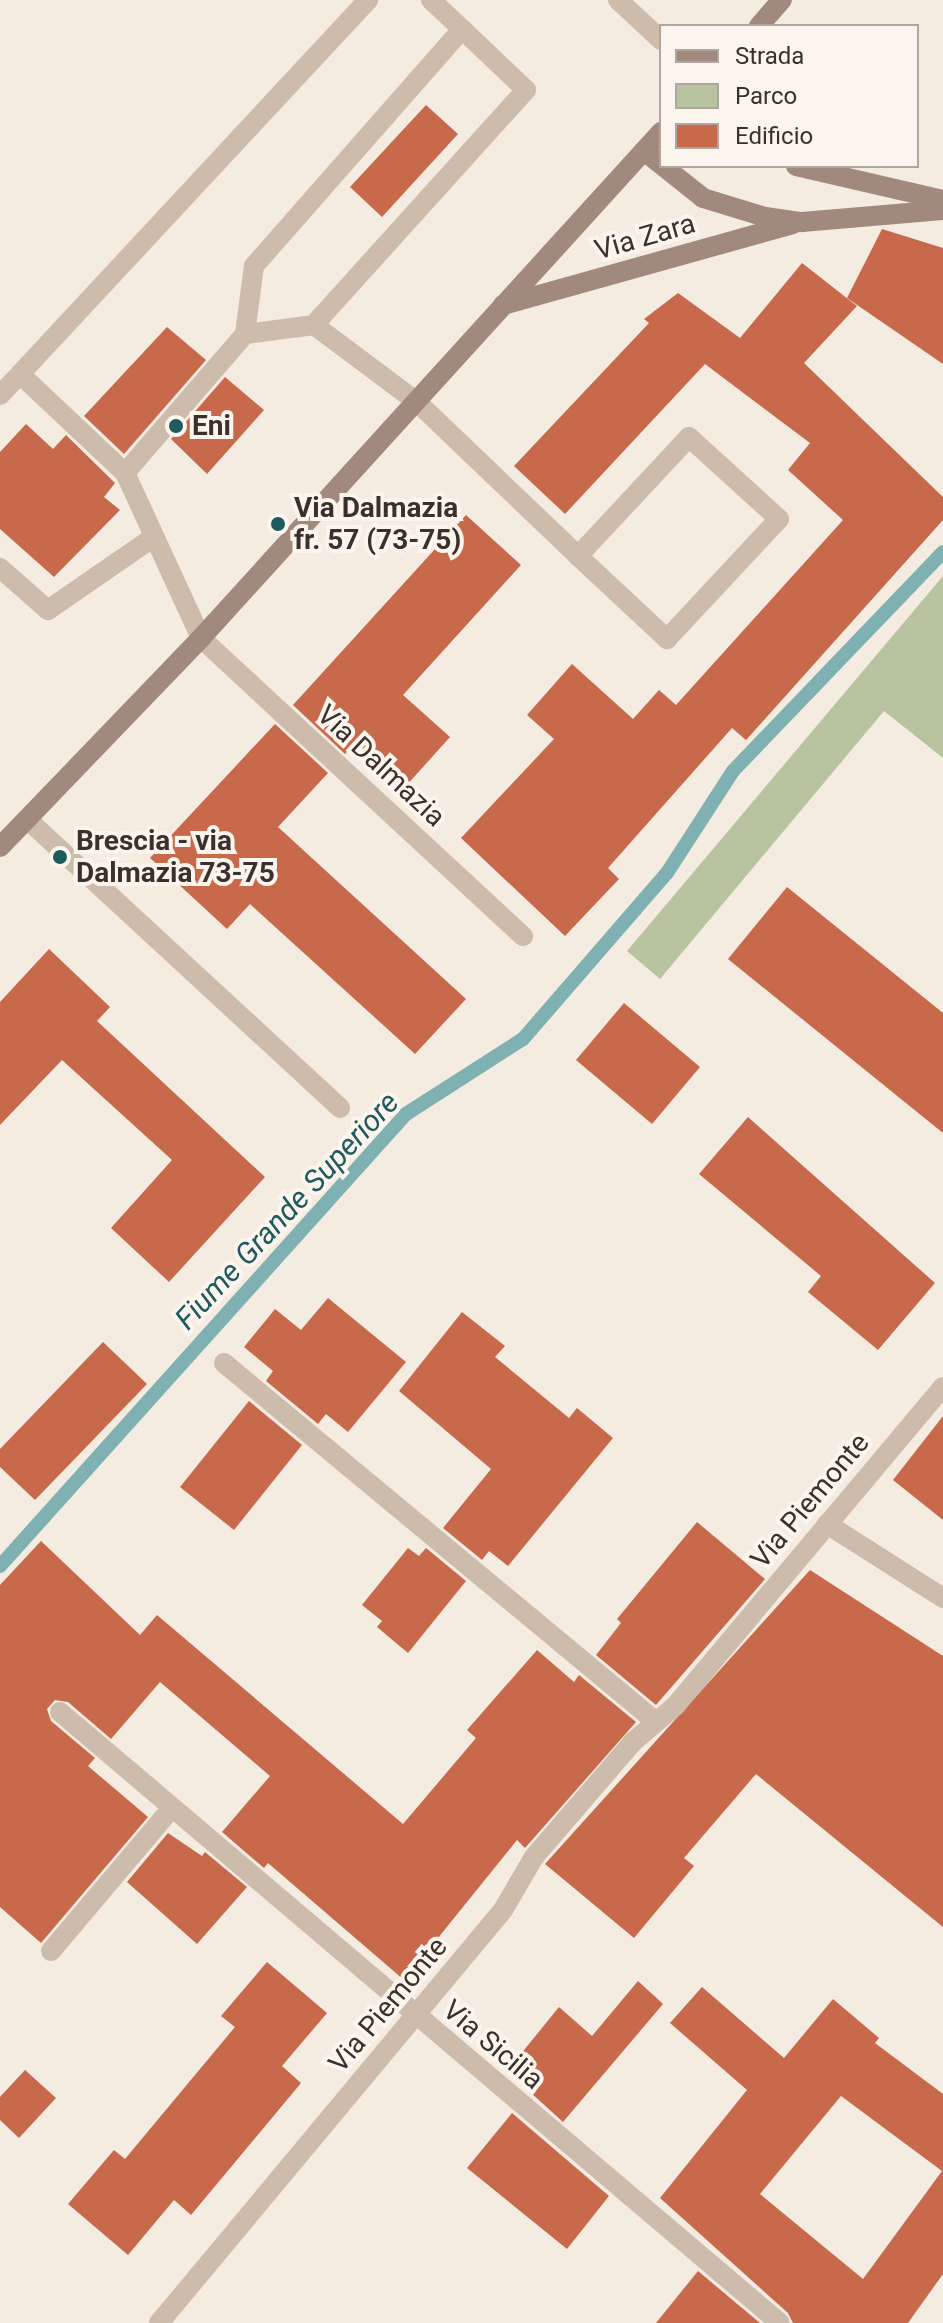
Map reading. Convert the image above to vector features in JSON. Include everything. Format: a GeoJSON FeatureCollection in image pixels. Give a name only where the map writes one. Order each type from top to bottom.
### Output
{"type":"FeatureCollection","features":[{"type":"Feature","properties":{"kind":"main road"},"geometry":{"type":"LineString","coordinates":[[761,24],[782,0]]}},
{"type":"Feature","properties":{"kind":"main road"},"geometry":{"type":"LineString","coordinates":[[0,847],[201,638],[659,134]]}},
{"type":"Feature","properties":{"kind":"main road","name":"Via Zara"},"geometry":{"type":"LineString","coordinates":[[644,151],[659,165]]}},
{"type":"Feature","properties":{"kind":"main road","name":"Via Zara"},"geometry":{"type":"LineString","coordinates":[[662,168],[723,208],[802,222]]}},
{"type":"Feature","properties":{"kind":"main road"},"geometry":{"type":"LineString","coordinates":[[806,168],[943,200]]}},
{"type":"Feature","properties":{"kind":"main road"},"geometry":{"type":"LineString","coordinates":[[857,168],[887,185]]}},
{"type":"Feature","properties":{"kind":"main road","name":"Via Zara"},"geometry":{"type":"LineString","coordinates":[[503,305],[802,222],[943,210]]}},
{"type":"Feature","properties":{"kind":"street"},"geometry":{"type":"LineString","coordinates":[[0,395],[368,0]]}},
{"type":"Feature","properties":{"kind":"street"},"geometry":{"type":"LineString","coordinates":[[245,334],[314,325],[526,90],[431,0]]}},
{"type":"Feature","properties":{"kind":"street"},"geometry":{"type":"LineString","coordinates":[[618,0],[659,38]]}},
{"type":"Feature","properties":{"kind":"street"},"geometry":{"type":"LineString","coordinates":[[125,473],[245,334],[254,266],[462,29]]}},
{"type":"Feature","properties":{"kind":"street"},"geometry":{"type":"LineString","coordinates":[[314,325],[417,402],[578,556],[667,639],[779,519],[689,437],[578,556]]}},
{"type":"Feature","properties":{"kind":"street"},"geometry":{"type":"LineString","coordinates":[[20,374],[125,473],[201,638]]}},
{"type":"Feature","properties":{"kind":"street"},"geometry":{"type":"LineString","coordinates":[[0,568],[48,610],[154,537]]}},
{"type":"Feature","properties":{"kind":"street","name":"Via Dalmazia"},"geometry":{"type":"LineString","coordinates":[[201,638],[523,936]]}},
{"type":"Feature","properties":{"kind":"street"},"geometry":{"type":"LineString","coordinates":[[27,819],[340,1108]]}},
{"type":"Feature","properties":{"kind":"street"},"geometry":{"type":"LineString","coordinates":[[224,1363],[655,1721]]}},
{"type":"Feature","properties":{"kind":"street","name":"Via Piemonte"},"geometry":{"type":"LineString","coordinates":[[159,2323],[503,1910],[534,1857],[655,1721],[676,1705],[943,1387]]}},
{"type":"Feature","properties":{"kind":"street"},"geometry":{"type":"LineString","coordinates":[[827,1524],[943,1598]]}},
{"type":"Feature","properties":{"kind":"street","name":"Via Sicilia"},"geometry":{"type":"LineString","coordinates":[[60,1712],[780,2323]]}},
{"type":"Feature","properties":{"kind":"street"},"geometry":{"type":"LineString","coordinates":[[51,1951],[172,1808]]}},
{"type":"Feature","properties":{"kind":"green space"},"geometry":{"type":"Polygon","coordinates":[[[943,576],[943,758],[884,711],[660,979],[627,951],[943,576]]]}},
{"type":"Feature","properties":{"kind":"building"},"geometry":{"type":"Polygon","coordinates":[[[426,105],[458,134],[382,217],[350,187],[426,105]]]}},
{"type":"Feature","properties":{"kind":"building"},"geometry":{"type":"Polygon","coordinates":[[[882,229],[943,248],[943,364],[847,298],[882,229]]]}},
{"type":"Feature","properties":{"kind":"building"},"geometry":{"type":"Polygon","coordinates":[[[802,263],[857,306],[804,363],[943,497],[943,520],[746,740],[732,728],[608,868],[619,879],[565,936],[461,838],[554,739],[527,715],[572,664],[633,719],[659,690],[676,705],[843,520],[788,470],[810,443],[705,364],[565,514],[514,466],[649,323],[644,319],[678,293],[740,338],[802,263]]]}},
{"type":"Feature","properties":{"kind":"building"},"geometry":{"type":"Polygon","coordinates":[[[167,327],[206,360],[124,454],[84,416],[167,327]]]}},
{"type":"Feature","properties":{"kind":"building"},"geometry":{"type":"Polygon","coordinates":[[[225,377],[264,410],[207,474],[171,439],[225,377]]]}},
{"type":"Feature","properties":{"kind":"building"},"geometry":{"type":"Polygon","coordinates":[[[26,424],[53,449],[66,435],[115,483],[104,497],[120,510],[54,577],[0,529],[0,452],[26,424]]]}},
{"type":"Feature","properties":{"kind":"building"},"geometry":{"type":"Polygon","coordinates":[[[466,515],[521,565],[403,695],[450,737],[405,787],[356,742],[345,754],[293,705],[466,515]]]}},
{"type":"Feature","properties":{"kind":"building"},"geometry":{"type":"Polygon","coordinates":[[[275,724],[328,773],[278,827],[466,999],[415,1054],[250,904],[227,929],[150,858],[275,724]]]}},
{"type":"Feature","properties":{"kind":"building"},"geometry":{"type":"Polygon","coordinates":[[[787,887],[943,1013],[943,1133],[728,959],[787,887]]]}},
{"type":"Feature","properties":{"kind":"building"},"geometry":{"type":"Polygon","coordinates":[[[49,949],[110,1007],[97,1021],[265,1177],[169,1282],[111,1228],[172,1160],[62,1060],[0,1125],[0,1002],[49,949]]]}},
{"type":"Feature","properties":{"kind":"building"},"geometry":{"type":"Polygon","coordinates":[[[624,1003],[700,1067],[652,1124],[576,1060],[624,1003]]]}},
{"type":"Feature","properties":{"kind":"building"},"geometry":{"type":"Polygon","coordinates":[[[748,1117],[935,1283],[878,1350],[808,1292],[821,1276],[699,1174],[748,1117]]]}},
{"type":"Feature","properties":{"kind":"building"},"geometry":{"type":"Polygon","coordinates":[[[328,1298],[406,1362],[348,1432],[326,1414],[318,1424],[266,1381],[273,1371],[244,1347],[275,1309],[301,1330],[328,1298]]]}},
{"type":"Feature","properties":{"kind":"building"},"geometry":{"type":"Polygon","coordinates":[[[462,1312],[505,1346],[495,1357],[569,1418],[577,1408],[613,1438],[508,1566],[489,1551],[482,1560],[443,1528],[491,1469],[399,1391],[462,1312]]]}},
{"type":"Feature","properties":{"kind":"building"},"geometry":{"type":"Polygon","coordinates":[[[103,1342],[147,1384],[35,1500],[0,1467],[0,1449],[103,1342]]]}},
{"type":"Feature","properties":{"kind":"building"},"geometry":{"type":"Polygon","coordinates":[[[249,1401],[302,1445],[234,1530],[180,1487],[249,1401]]]}},
{"type":"Feature","properties":{"kind":"building"},"geometry":{"type":"Polygon","coordinates":[[[943,1416],[943,1520],[893,1480],[943,1416]]]}},
{"type":"Feature","properties":{"kind":"building"},"geometry":{"type":"Polygon","coordinates":[[[697,1522],[765,1579],[656,1705],[596,1655],[621,1623],[617,1619],[697,1522]]]}},
{"type":"Feature","properties":{"kind":"building"},"geometry":{"type":"Polygon","coordinates":[[[41,1541],[140,1635],[157,1615],[403,1824],[476,1738],[467,1730],[537,1650],[574,1682],[579,1675],[636,1722],[525,1848],[517,1840],[404,1980],[268,1863],[264,1868],[222,1832],[270,1776],[160,1682],[111,1739],[68,1702],[55,1700],[47,1709],[51,1721],[95,1758],[88,1766],[148,1817],[41,1943],[0,1907],[0,1585],[41,1541]]]}},
{"type":"Feature","properties":{"kind":"building"},"geometry":{"type":"Polygon","coordinates":[[[408,1548],[419,1556],[426,1548],[466,1581],[408,1653],[377,1627],[382,1621],[362,1605],[408,1548]]]}},
{"type":"Feature","properties":{"kind":"building"},"geometry":{"type":"Polygon","coordinates":[[[810,1570],[943,1656],[943,1927],[756,1774],[684,1858],[694,1866],[634,1938],[545,1864],[810,1570]]]}},
{"type":"Feature","properties":{"kind":"building"},"geometry":{"type":"Polygon","coordinates":[[[168,1833],[202,1856],[205,1852],[247,1887],[197,1944],[127,1882],[168,1833]]]}},
{"type":"Feature","properties":{"kind":"building"},"geometry":{"type":"Polygon","coordinates":[[[267,1962],[327,2013],[282,2066],[301,2083],[191,2215],[174,2200],[128,2255],[68,2204],[114,2150],[125,2159],[235,2027],[221,2016],[267,1962]]]}},
{"type":"Feature","properties":{"kind":"building"},"geometry":{"type":"Polygon","coordinates":[[[638,1981],[663,2004],[563,2122],[507,2071],[559,2007],[592,2036],[638,1981]]]}},
{"type":"Feature","properties":{"kind":"building"},"geometry":{"type":"Polygon","coordinates":[[[702,1987],[784,2058],[833,1999],[879,2038],[875,2043],[943,2094],[943,2274],[908,2323],[793,2323],[788,2313],[660,2198],[747,2090],[670,2023],[702,1987]],[[841,2096],[760,2194],[863,2279],[942,2171],[841,2096]]]}},
{"type":"Feature","properties":{"kind":"building"},"geometry":{"type":"Polygon","coordinates":[[[25,2070],[56,2098],[19,2138],[0,2120],[0,2097],[25,2070]]]}},
{"type":"Feature","properties":{"kind":"building"},"geometry":{"type":"Polygon","coordinates":[[[512,2113],[609,2196],[567,2249],[467,2168],[512,2113]]]}},
{"type":"Feature","properties":{"kind":"building"},"geometry":{"type":"Polygon","coordinates":[[[698,2271],[760,2323],[656,2323],[698,2271]]]}},
{"type":"Feature","properties":{"kind":"waterway","name":"Fiume Grande Superiore"},"geometry":{"type":"LineString","coordinates":[[0,1566],[406,1114],[523,1039],[667,873],[733,771],[943,552]]}},
{"type":"Feature","properties":{"kind":"place","name":"Eni"},"geometry":{"type":"Point","coordinates":[176,426]}},
{"type":"Feature","properties":{"kind":"place","name":"Via Dalmazia fr. 57 (73-75)"},"geometry":{"type":"Point","coordinates":[278,524]}},
{"type":"Feature","properties":{"kind":"place","name":"Brescia - via Dalmazia 73-75"},"geometry":{"type":"Point","coordinates":[60,857]}}]}
